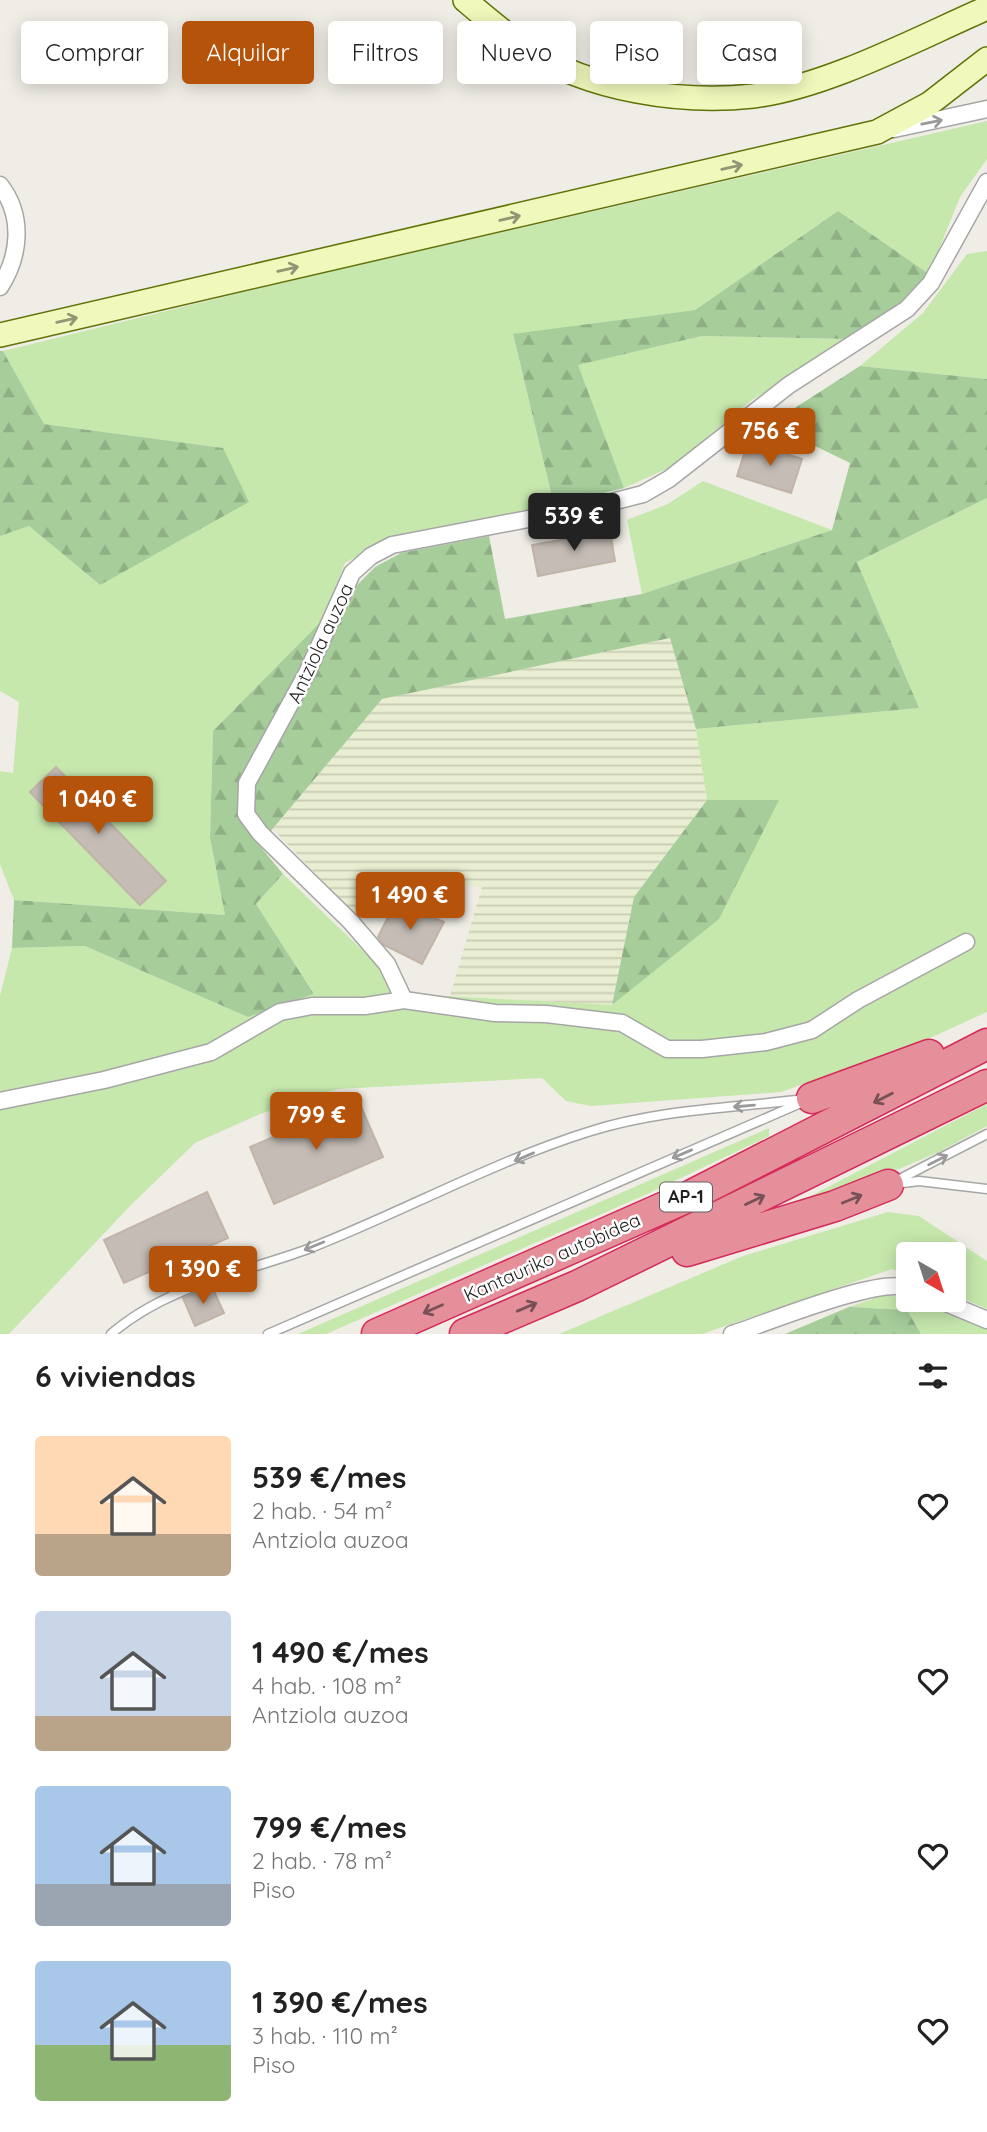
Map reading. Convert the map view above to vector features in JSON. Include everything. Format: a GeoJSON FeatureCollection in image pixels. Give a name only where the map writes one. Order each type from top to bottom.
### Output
{"type":"FeatureCollection","features":[{"type":"Feature","properties":{"kind":"highway"},"geometry":{"type":"LineString","coordinates":[[812,1098],[951,1046],[987,1039]]}},
{"type":"Feature","properties":{"kind":"highway","name":"Kantauriko autobidea"},"geometry":{"type":"LineString","coordinates":[[377,1334],[692,1195],[987,1044]]}},
{"type":"Feature","properties":{"kind":"highway","name":"Kantauriko autobidea"},"geometry":{"type":"LineString","coordinates":[[465,1334],[577,1286],[987,1085]]}},
{"type":"Feature","properties":{"kind":"highway"},"geometry":{"type":"LineString","coordinates":[[577,1286],[617,1276],[713,1241],[835,1206],[888,1185]]}},
{"type":"Feature","properties":{"kind":"main road"},"geometry":{"type":"LineString","coordinates":[[465,0],[529,51],[564,67],[623,88],[680,98],[755,96],[805,83],[987,8]]}},
{"type":"Feature","properties":{"kind":"main road"},"geometry":{"type":"LineString","coordinates":[[0,335],[877,132],[929,104],[987,59]]}},
{"type":"Feature","properties":{"kind":"street"},"geometry":{"type":"LineString","coordinates":[[877,132],[987,109]]}},
{"type":"Feature","properties":{"kind":"street","name":"Antziola auzoa"},"geometry":{"type":"LineString","coordinates":[[404,1000],[387,964],[351,922],[260,833],[246,814],[247,783],[307,673],[352,573],[371,556],[392,545],[608,503],[643,494],[669,479],[789,386],[908,309],[931,283],[987,182]]}},
{"type":"Feature","properties":{"kind":"street"},"geometry":{"type":"LineString","coordinates":[[0,185],[17,227],[14,265],[0,287]]}},
{"type":"Feature","properties":{"kind":"street"},"geometry":{"type":"LineString","coordinates":[[0,1101],[104,1080],[211,1052],[280,1012],[312,1006],[351,1007],[404,1000],[495,1013],[546,1014],[622,1023],[667,1049],[702,1049],[766,1042],[811,1030],[858,1000],[966,942]]}},
{"type":"Feature","properties":{"kind":"street"},"geometry":{"type":"LineString","coordinates":[[733,1334],[863,1290],[896,1285]]}},
{"type":"Feature","properties":{"kind":"street"},"geometry":{"type":"LineString","coordinates":[[966,1311],[987,1320]]}},
{"type":"Feature","properties":{"kind":"lane"},"geometry":{"type":"LineString","coordinates":[[111,1334],[136,1312],[196,1286],[307,1249],[591,1131],[658,1114],[812,1098]]}},
{"type":"Feature","properties":{"kind":"lane"},"geometry":{"type":"LineString","coordinates":[[268,1334],[812,1098]]}},
{"type":"Feature","properties":{"kind":"lane"},"geometry":{"type":"LineString","coordinates":[[888,1185],[987,1134]]}},
{"type":"Feature","properties":{"kind":"lane"},"geometry":{"type":"LineString","coordinates":[[888,1185],[919,1181],[987,1189]]}},
{"type":"Feature","properties":{"kind":"green space"},"geometry":{"type":"Polygon","coordinates":[[[987,121],[987,159],[960,197],[929,274],[838,211],[695,310],[513,335],[554,505],[390,538],[345,563],[321,622],[213,731],[210,838],[225,915],[14,900],[0,864],[0,771],[13,773],[19,702],[0,691],[0,536],[29,526],[100,585],[222,448],[44,424],[3,351],[281,283],[987,121]]]}},
{"type":"Feature","properties":{"kind":"green space"},"geometry":{"type":"Polygon","coordinates":[[[838,211],[929,274],[900,305],[849,339],[702,336],[578,365],[624,488],[554,505],[513,334],[695,310],[838,211]]]}},
{"type":"Feature","properties":{"kind":"green space"},"geometry":{"type":"Polygon","coordinates":[[[987,251],[987,379],[860,366],[923,313],[967,254],[987,251]]]}},
{"type":"Feature","properties":{"kind":"green space"},"geometry":{"type":"Polygon","coordinates":[[[702,336],[849,339],[752,400],[671,467],[624,488],[577,365],[702,336]]]}},
{"type":"Feature","properties":{"kind":"green space"},"geometry":{"type":"Polygon","coordinates":[[[0,351],[3,351],[44,424],[223,448],[249,502],[100,585],[29,526],[0,536],[0,351]]]}},
{"type":"Feature","properties":{"kind":"green space"},"geometry":{"type":"Polygon","coordinates":[[[860,366],[987,379],[987,498],[857,562],[919,708],[696,729],[670,638],[382,699],[259,845],[283,874],[256,904],[314,994],[248,1017],[85,946],[12,948],[14,900],[225,915],[210,838],[213,731],[375,567],[401,553],[489,536],[505,619],[642,594],[832,530],[850,463],[770,424],[860,366]]]}},
{"type":"Feature","properties":{"kind":"green space"},"geometry":{"type":"Polygon","coordinates":[[[703,481],[832,530],[642,594],[627,520],[668,504],[703,481]]]}},
{"type":"Feature","properties":{"kind":"green space"},"geometry":{"type":"Polygon","coordinates":[[[987,498],[987,1012],[919,1043],[781,1092],[591,1106],[566,1101],[542,1078],[337,1089],[260,1114],[195,1143],[129,1207],[9,1334],[0,1334],[0,996],[12,948],[85,946],[248,1017],[314,994],[256,904],[283,874],[383,970],[391,993],[613,1005],[779,800],[707,800],[696,729],[919,708],[857,562],[987,498]]]}},
{"type":"Feature","properties":{"kind":"green space"},"geometry":{"type":"Polygon","coordinates":[[[670,638],[696,729],[707,800],[634,897],[612,1005],[450,996],[482,887],[422,879],[360,920],[273,829],[381,699],[670,638]]]}},
{"type":"Feature","properties":{"kind":"green space"},"geometry":{"type":"Polygon","coordinates":[[[707,800],[779,800],[719,919],[612,1005],[634,897],[707,800]]]}},
{"type":"Feature","properties":{"kind":"green space"},"geometry":{"type":"Polygon","coordinates":[[[987,1104],[987,1126],[939,1152],[873,1180],[805,1199],[987,1104]]]}},
{"type":"Feature","properties":{"kind":"green space"},"geometry":{"type":"Polygon","coordinates":[[[769,1128],[769,1136],[645,1195],[326,1334],[298,1334],[769,1128]]]}},
{"type":"Feature","properties":{"kind":"green space"},"geometry":{"type":"Polygon","coordinates":[[[888,1212],[919,1216],[958,1242],[896,1242],[896,1271],[892,1269],[702,1334],[559,1334],[743,1256],[888,1212]]]}},
{"type":"Feature","properties":{"kind":"green space"},"geometry":{"type":"Polygon","coordinates":[[[966,1247],[987,1261],[987,1309],[966,1300],[966,1247]]]}},
{"type":"Feature","properties":{"kind":"green space"},"geometry":{"type":"Polygon","coordinates":[[[884,1295],[896,1297],[896,1309],[849,1307],[884,1295]]]}},
{"type":"Feature","properties":{"kind":"green space"},"geometry":{"type":"Polygon","coordinates":[[[849,1307],[908,1312],[921,1334],[785,1334],[849,1307]]]}},
{"type":"Feature","properties":{"kind":"green space"},"geometry":{"type":"Polygon","coordinates":[[[907,1312],[943,1312],[987,1329],[987,1334],[921,1334],[907,1312]]]}},
{"type":"Feature","properties":{"kind":"building"},"geometry":{"type":"Polygon","coordinates":[[[748,442],[802,459],[791,493],[737,476],[748,442]]]}},
{"type":"Feature","properties":{"kind":"building"},"geometry":{"type":"Polygon","coordinates":[[[610,531],[615,561],[538,576],[532,545],[610,531]]]}},
{"type":"Feature","properties":{"kind":"building"},"geometry":{"type":"Polygon","coordinates":[[[56,767],[166,881],[140,905],[30,792],[56,767]]]}},
{"type":"Feature","properties":{"kind":"building"},"geometry":{"type":"Polygon","coordinates":[[[396,901],[444,922],[422,964],[384,945],[378,937],[396,901]]]}},
{"type":"Feature","properties":{"kind":"building"},"geometry":{"type":"Polygon","coordinates":[[[358,1100],[383,1157],[274,1204],[250,1147],[358,1100]]]}},
{"type":"Feature","properties":{"kind":"building"},"geometry":{"type":"Polygon","coordinates":[[[207,1192],[228,1238],[196,1252],[207,1275],[177,1286],[167,1264],[124,1283],[104,1240],[207,1192]]]}},
{"type":"Feature","properties":{"kind":"building"},"geometry":{"type":"Polygon","coordinates":[[[212,1287],[224,1313],[195,1326],[183,1298],[212,1287]]]}}]}
